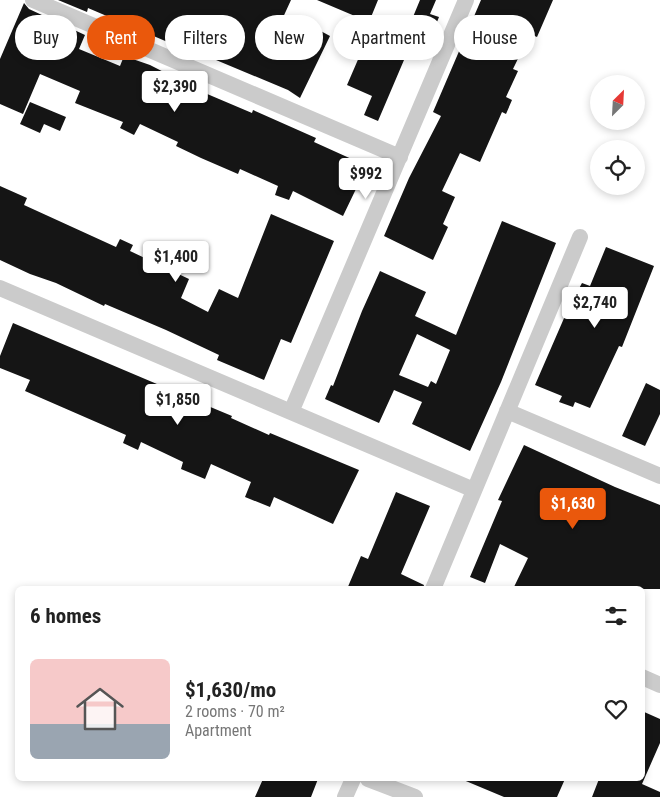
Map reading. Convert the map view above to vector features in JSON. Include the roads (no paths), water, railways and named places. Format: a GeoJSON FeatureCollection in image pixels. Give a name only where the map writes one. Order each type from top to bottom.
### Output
{"type":"FeatureCollection","features":[{"type":"Feature","properties":{"kind":"street"},"geometry":{"type":"LineString","coordinates":[[33,0],[400,157]]}},
{"type":"Feature","properties":{"kind":"street"},"geometry":{"type":"LineString","coordinates":[[291,412],[466,0]]}},
{"type":"Feature","properties":{"kind":"street"},"geometry":{"type":"LineString","coordinates":[[434,586],[580,237]]}},
{"type":"Feature","properties":{"kind":"street"},"geometry":{"type":"LineString","coordinates":[[0,288],[474,490]]}},
{"type":"Feature","properties":{"kind":"street"},"geometry":{"type":"LineString","coordinates":[[507,411],[660,476]]}},
{"type":"Feature","properties":{"kind":"street"},"geometry":{"type":"LineString","coordinates":[[645,678],[660,685]]}},
{"type":"Feature","properties":{"kind":"street"},"geometry":{"type":"LineString","coordinates":[[345,797],[352,781]]}},
{"type":"Feature","properties":{"kind":"street"},"geometry":{"type":"LineString","coordinates":[[373,781],[415,797]]}}]}
